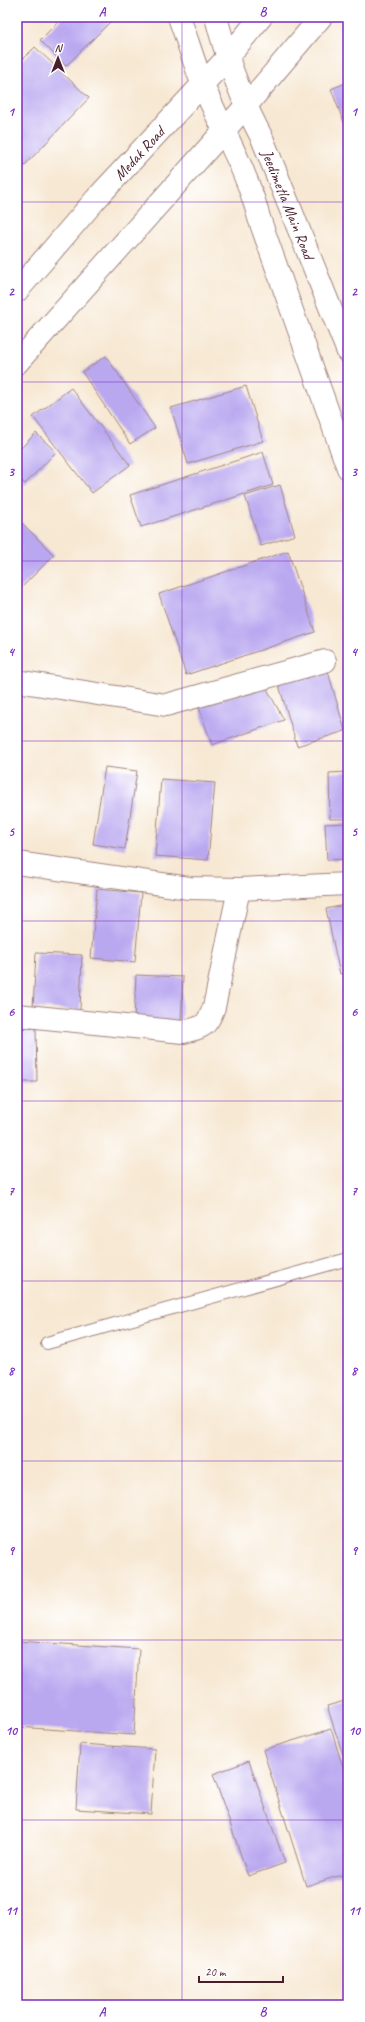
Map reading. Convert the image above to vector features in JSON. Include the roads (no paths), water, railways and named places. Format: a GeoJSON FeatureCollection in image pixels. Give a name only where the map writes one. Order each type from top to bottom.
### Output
{"type":"FeatureCollection","features":[{"type":"Feature","properties":{"kind":"main road","name":"Jeedimetla Main Road"},"geometry":{"type":"LineString","coordinates":[[179,17],[203,84],[225,128],[254,198],[259,218],[348,468]]}},
{"type":"Feature","properties":{"kind":"main road","name":"Jeedimetla Main Road"},"geometry":{"type":"LineString","coordinates":[[216,17],[227,58],[245,107],[262,138],[348,352]]}},
{"type":"Feature","properties":{"kind":"main road","name":"Medak Road"},"geometry":{"type":"LineString","coordinates":[[17,291],[96,200],[227,58],[261,17]]}},
{"type":"Feature","properties":{"kind":"main road"},"geometry":{"type":"LineString","coordinates":[[17,363],[245,107],[321,17]]}},
{"type":"Feature","properties":{"kind":"main road"},"geometry":{"type":"LineString","coordinates":[[17,681],[166,705],[325,661]]}},
{"type":"Feature","properties":{"kind":"main road"},"geometry":{"type":"LineString","coordinates":[[17,863],[189,888],[239,889],[348,884]]}},
{"type":"Feature","properties":{"kind":"main road"},"geometry":{"type":"LineString","coordinates":[[17,1015],[183,1032],[201,1028],[209,1021],[214,1006],[239,889]]}},
{"type":"Feature","properties":{"kind":"lane"},"geometry":{"type":"LineString","coordinates":[[47,1342],[348,1259]]}}]}
